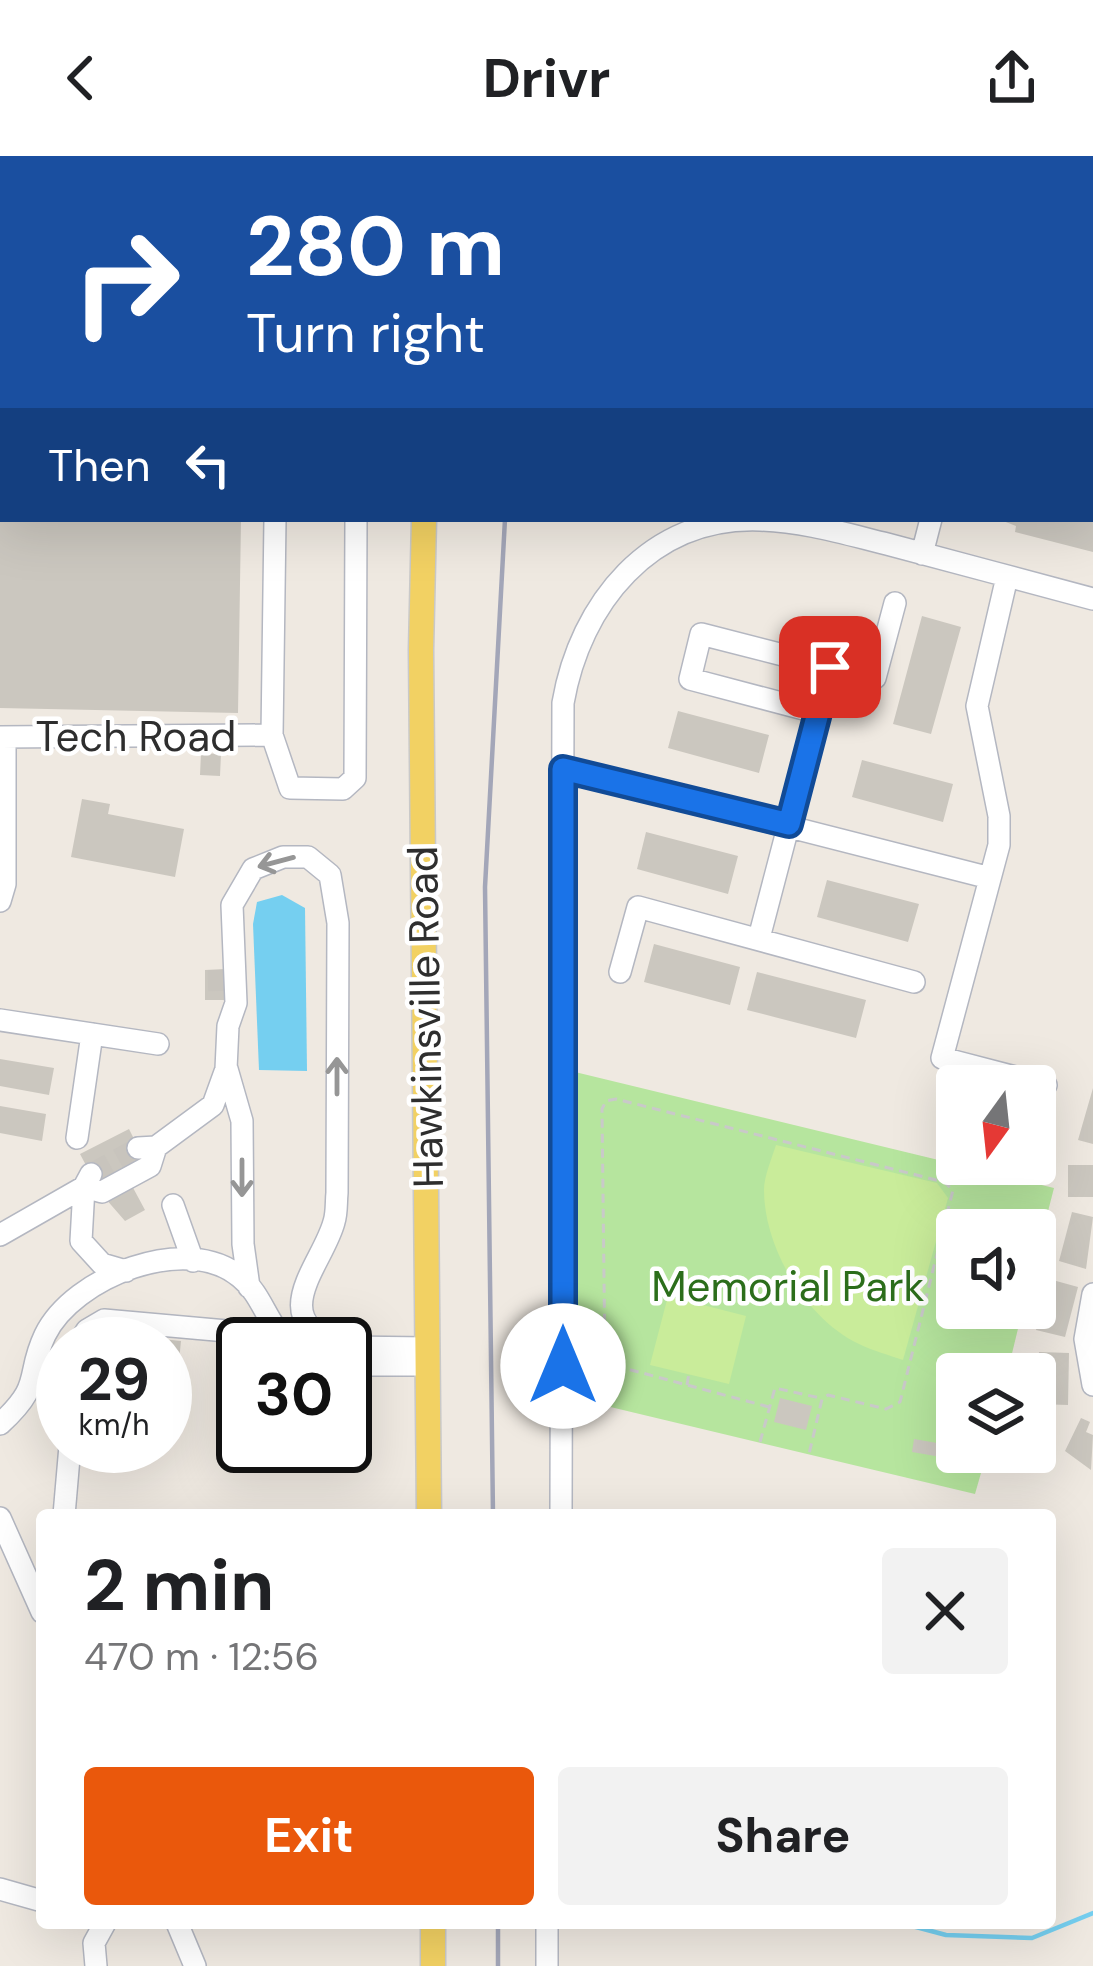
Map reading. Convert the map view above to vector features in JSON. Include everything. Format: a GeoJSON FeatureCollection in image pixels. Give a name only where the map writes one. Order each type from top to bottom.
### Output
{"type":"FeatureCollection","features":[{"type":"Feature","properties":{"kind":"main road","name":"Hawkinsville Road"},"geometry":{"type":"LineString","coordinates":[[424,522],[421,674],[429,1509]]}},
{"type":"Feature","properties":{"kind":"main road"},"geometry":{"type":"LineString","coordinates":[[433,1929],[433,1966]]}},
{"type":"Feature","properties":{"kind":"street","name":"Tech Road"},"geometry":{"type":"LineString","coordinates":[[2,737],[272,735],[275,522]]}},
{"type":"Feature","properties":{"kind":"street"},"geometry":{"type":"LineString","coordinates":[[272,735],[290,788],[344,789],[355,778],[356,522]]}},
{"type":"Feature","properties":{"kind":"street"},"geometry":{"type":"LineString","coordinates":[[560,1509],[563,703],[570,664],[581,633],[607,592],[642,558],[711,527],[740,522]]}},
{"type":"Feature","properties":{"kind":"street"},"geometry":{"type":"LineString","coordinates":[[796,522],[846,526],[922,554],[1093,599]]}},
{"type":"Feature","properties":{"kind":"street"},"geometry":{"type":"LineString","coordinates":[[922,554],[930,522]]}},
{"type":"Feature","properties":{"kind":"street"},"geometry":{"type":"LineString","coordinates":[[969,1065],[942,1058],[990,878],[999,816],[977,706],[1007,577]]}},
{"type":"Feature","properties":{"kind":"street"},"geometry":{"type":"LineString","coordinates":[[819,713],[690,679],[701,634],[875,678],[895,603]]}},
{"type":"Feature","properties":{"kind":"street"},"geometry":{"type":"LineString","coordinates":[[759,938],[830,667]]}},
{"type":"Feature","properties":{"kind":"street"},"geometry":{"type":"LineString","coordinates":[[0,901],[5,884],[2,737]]}},
{"type":"Feature","properties":{"kind":"street"},"geometry":{"type":"LineString","coordinates":[[563,769],[990,878]]}},
{"type":"Feature","properties":{"kind":"street"},"geometry":{"type":"LineString","coordinates":[[87,1180],[102,1192],[150,1166],[147,1148],[213,1105],[226,1069],[236,1004],[232,905],[253,869],[283,856],[308,857],[330,875],[338,923],[334,1224],[301,1292],[283,1303],[255,1296]]}},
{"type":"Feature","properties":{"kind":"street"},"geometry":{"type":"LineString","coordinates":[[620,971],[638,907],[914,982]]}},
{"type":"Feature","properties":{"kind":"street"},"geometry":{"type":"LineString","coordinates":[[218,970],[231,950]]}},
{"type":"Feature","properties":{"kind":"street"},"geometry":{"type":"LineString","coordinates":[[219,1000],[229,1026]]}},
{"type":"Feature","properties":{"kind":"street"},"geometry":{"type":"LineString","coordinates":[[0,1020],[158,1044]]}},
{"type":"Feature","properties":{"kind":"street"},"geometry":{"type":"LineString","coordinates":[[77,1138],[92,1034]]}},
{"type":"Feature","properties":{"kind":"street"},"geometry":{"type":"LineString","coordinates":[[226,1069],[242,1121],[242,1244],[255,1296]]}},
{"type":"Feature","properties":{"kind":"street"},"geometry":{"type":"LineString","coordinates":[[0,1235],[87,1180]]}},
{"type":"Feature","properties":{"kind":"street"},"geometry":{"type":"LineString","coordinates":[[87,1180],[81,1241],[102,1264],[126,1271]]}},
{"type":"Feature","properties":{"kind":"street"},"geometry":{"type":"LineString","coordinates":[[173,1204],[193,1261]]}},
{"type":"Feature","properties":{"kind":"street"},"geometry":{"type":"LineString","coordinates":[[0,1424],[29,1392],[45,1334],[92,1286],[126,1271],[169,1256],[220,1266],[240,1276],[267,1317]]}},
{"type":"Feature","properties":{"kind":"street"},"geometry":{"type":"LineString","coordinates":[[301,1292],[306,1317]]}},
{"type":"Feature","properties":{"kind":"street"},"geometry":{"type":"LineString","coordinates":[[1093,1294],[1084,1340],[1093,1385]]}},
{"type":"Feature","properties":{"kind":"street"},"geometry":{"type":"LineString","coordinates":[[372,1350],[428,1357]]}},
{"type":"Feature","properties":{"kind":"street"},"geometry":{"type":"LineString","coordinates":[[372,1362],[428,1357]]}},
{"type":"Feature","properties":{"kind":"street"},"geometry":{"type":"LineString","coordinates":[[65,1509],[68,1473]]}},
{"type":"Feature","properties":{"kind":"street"},"geometry":{"type":"LineString","coordinates":[[0,1518],[36,1599]]}},
{"type":"Feature","properties":{"kind":"street"},"geometry":{"type":"LineString","coordinates":[[0,1889],[36,1899]]}},
{"type":"Feature","properties":{"kind":"street"},"geometry":{"type":"LineString","coordinates":[[96,1929],[96,1966]]}},
{"type":"Feature","properties":{"kind":"street"},"geometry":{"type":"LineString","coordinates":[[179,1929],[194,1966]]}},
{"type":"Feature","properties":{"kind":"street"},"geometry":{"type":"LineString","coordinates":[[547,1929],[547,1966]]}},
{"type":"Feature","properties":{"kind":"path"},"geometry":{"type":"LineString","coordinates":[[770,1407],[605,1363],[602,1109],[610,1099],[950,1185],[952,1195],[900,1402],[886,1409],[828,1395],[822,1399],[808,1454]]}},
{"type":"Feature","properties":{"kind":"path"},"geometry":{"type":"LineString","coordinates":[[686,1387],[689,1373]]}},
{"type":"Feature","properties":{"kind":"path"},"geometry":{"type":"LineString","coordinates":[[760,1442],[775,1388],[822,1399]]}},
{"type":"Feature","properties":{"kind":"green space","name":"Memorial Park"},"geometry":{"type":"Polygon","coordinates":[[[575,1072],[936,1159],[936,1185],[1054,1188],[1049,1209],[936,1209],[936,1329],[1018,1329],[1012,1353],[936,1353],[936,1473],[981,1473],[975,1494],[577,1399],[575,1072]]]}},
{"type":"Feature","properties":{"kind":"green space"},"geometry":{"type":"Polygon","coordinates":[[[776,1145],[936,1183],[948,1198],[945,1209],[936,1209],[936,1241],[903,1360],[840,1333],[806,1300],[771,1235],[764,1185],[776,1145]]]}},
{"type":"Feature","properties":{"kind":"green space"},"geometry":{"type":"Polygon","coordinates":[[[668,1296],[746,1316],[729,1384],[650,1365],[668,1296]]]}},
{"type":"Feature","properties":{"kind":"water"},"geometry":{"type":"Polygon","coordinates":[[[282,895],[305,908],[307,1071],[259,1070],[253,924],[257,902],[282,895]]]}},
{"type":"Feature","properties":{"kind":"building"},"geometry":{"type":"Polygon","coordinates":[[[0,522],[241,522],[238,713],[0,708],[0,522]]]}},
{"type":"Feature","properties":{"kind":"building"},"geometry":{"type":"Polygon","coordinates":[[[1006,522],[1093,522],[1093,552],[1015,532],[1016,526],[1006,522]]]}},
{"type":"Feature","properties":{"kind":"building"},"geometry":{"type":"Polygon","coordinates":[[[922,616],[961,627],[931,734],[893,724],[922,616]]]}},
{"type":"Feature","properties":{"kind":"building"},"geometry":{"type":"Polygon","coordinates":[[[678,711],[769,735],[759,773],[668,748],[678,711]]]}},
{"type":"Feature","properties":{"kind":"building"},"geometry":{"type":"Polygon","coordinates":[[[201,753],[221,754],[220,776],[200,775],[201,753]]]}},
{"type":"Feature","properties":{"kind":"building"},"geometry":{"type":"Polygon","coordinates":[[[862,760],[953,784],[943,822],[852,797],[862,760]]]}},
{"type":"Feature","properties":{"kind":"building"},"geometry":{"type":"Polygon","coordinates":[[[82,799],[110,804],[108,814],[184,829],[175,877],[71,857],[82,799]]]}},
{"type":"Feature","properties":{"kind":"building"},"geometry":{"type":"Polygon","coordinates":[[[646,832],[738,856],[728,894],[637,869],[646,832]]]}},
{"type":"Feature","properties":{"kind":"building"},"geometry":{"type":"Polygon","coordinates":[[[827,880],[919,904],[908,942],[817,917],[827,880]]]}},
{"type":"Feature","properties":{"kind":"building"},"geometry":{"type":"Polygon","coordinates":[[[654,944],[740,967],[730,1005],[644,982],[654,944]]]}},
{"type":"Feature","properties":{"kind":"building"},"geometry":{"type":"Polygon","coordinates":[[[225,969],[225,1000],[205,1000],[205,970],[225,969]]]}},
{"type":"Feature","properties":{"kind":"building"},"geometry":{"type":"Polygon","coordinates":[[[757,972],[866,1000],[856,1038],[747,1010],[757,972]]]}},
{"type":"Feature","properties":{"kind":"building"},"geometry":{"type":"Polygon","coordinates":[[[0,1059],[54,1068],[49,1095],[0,1086],[0,1059]]]}},
{"type":"Feature","properties":{"kind":"building"},"geometry":{"type":"Polygon","coordinates":[[[1093,1088],[1093,1144],[1078,1140],[1093,1088]]]}},
{"type":"Feature","properties":{"kind":"building"},"geometry":{"type":"Polygon","coordinates":[[[0,1106],[46,1114],[42,1141],[0,1133],[0,1106]]]}},
{"type":"Feature","properties":{"kind":"building"},"geometry":{"type":"Polygon","coordinates":[[[129,1129],[146,1163],[98,1188],[80,1154],[129,1129]]]}},
{"type":"Feature","properties":{"kind":"building"},"geometry":{"type":"Polygon","coordinates":[[[1068,1165],[1093,1165],[1093,1197],[1068,1197],[1068,1165]]]}},
{"type":"Feature","properties":{"kind":"building"},"geometry":{"type":"Polygon","coordinates":[[[131,1184],[145,1210],[125,1221],[105,1198],[131,1184]]]}},
{"type":"Feature","properties":{"kind":"building"},"geometry":{"type":"Polygon","coordinates":[[[1072,1212],[1093,1217],[1086,1269],[1059,1261],[1072,1212]]]}},
{"type":"Feature","properties":{"kind":"building"},"geometry":{"type":"Polygon","coordinates":[[[1056,1281],[1078,1287],[1065,1337],[1036,1330],[1056,1329],[1056,1281]]]}},
{"type":"Feature","properties":{"kind":"building"},"geometry":{"type":"Polygon","coordinates":[[[1039,1352],[1069,1353],[1068,1405],[1056,1405],[1056,1353],[1039,1352]]]}},
{"type":"Feature","properties":{"kind":"building"},"geometry":{"type":"Polygon","coordinates":[[[780,1398],[812,1406],[806,1430],[774,1422],[780,1398]]]}},
{"type":"Feature","properties":{"kind":"building"},"geometry":{"type":"Polygon","coordinates":[[[1081,1418],[1090,1422],[1086,1432],[1093,1435],[1091,1470],[1065,1451],[1081,1418]]]}},
{"type":"Feature","properties":{"kind":"building"},"geometry":{"type":"Polygon","coordinates":[[[914,1439],[936,1443],[936,1456],[912,1452],[914,1439]]]}},
{"type":"Feature","properties":{"kind":"waterway"},"geometry":{"type":"LineString","coordinates":[[1056,1928],[1093,1913]]}},
{"type":"Feature","properties":{"kind":"waterway"},"geometry":{"type":"LineString","coordinates":[[924,1929],[946,1935],[1032,1938],[1054,1929]]}},
{"type":"Feature","properties":{"kind":"tunnel"},"geometry":{"type":"LineString","coordinates":[[218,970],[219,1000]]}},
{"type":"Feature","properties":{"kind":"tunnel"},"geometry":{"type":"LineString","coordinates":[[91,1174],[138,1148]]}},
{"type":"Feature","properties":{"kind":"railway"},"geometry":{"type":"LineString","coordinates":[[493,1509],[485,887],[505,522]]}},
{"type":"Feature","properties":{"kind":"railway"},"geometry":{"type":"LineString","coordinates":[[498,1929],[498,1966]]}},
{"type":"Feature","properties":{"kind":"route"},"geometry":{"type":"LineString","coordinates":[[563,1366],[563,769],[789,824],[830,667]]}}]}
